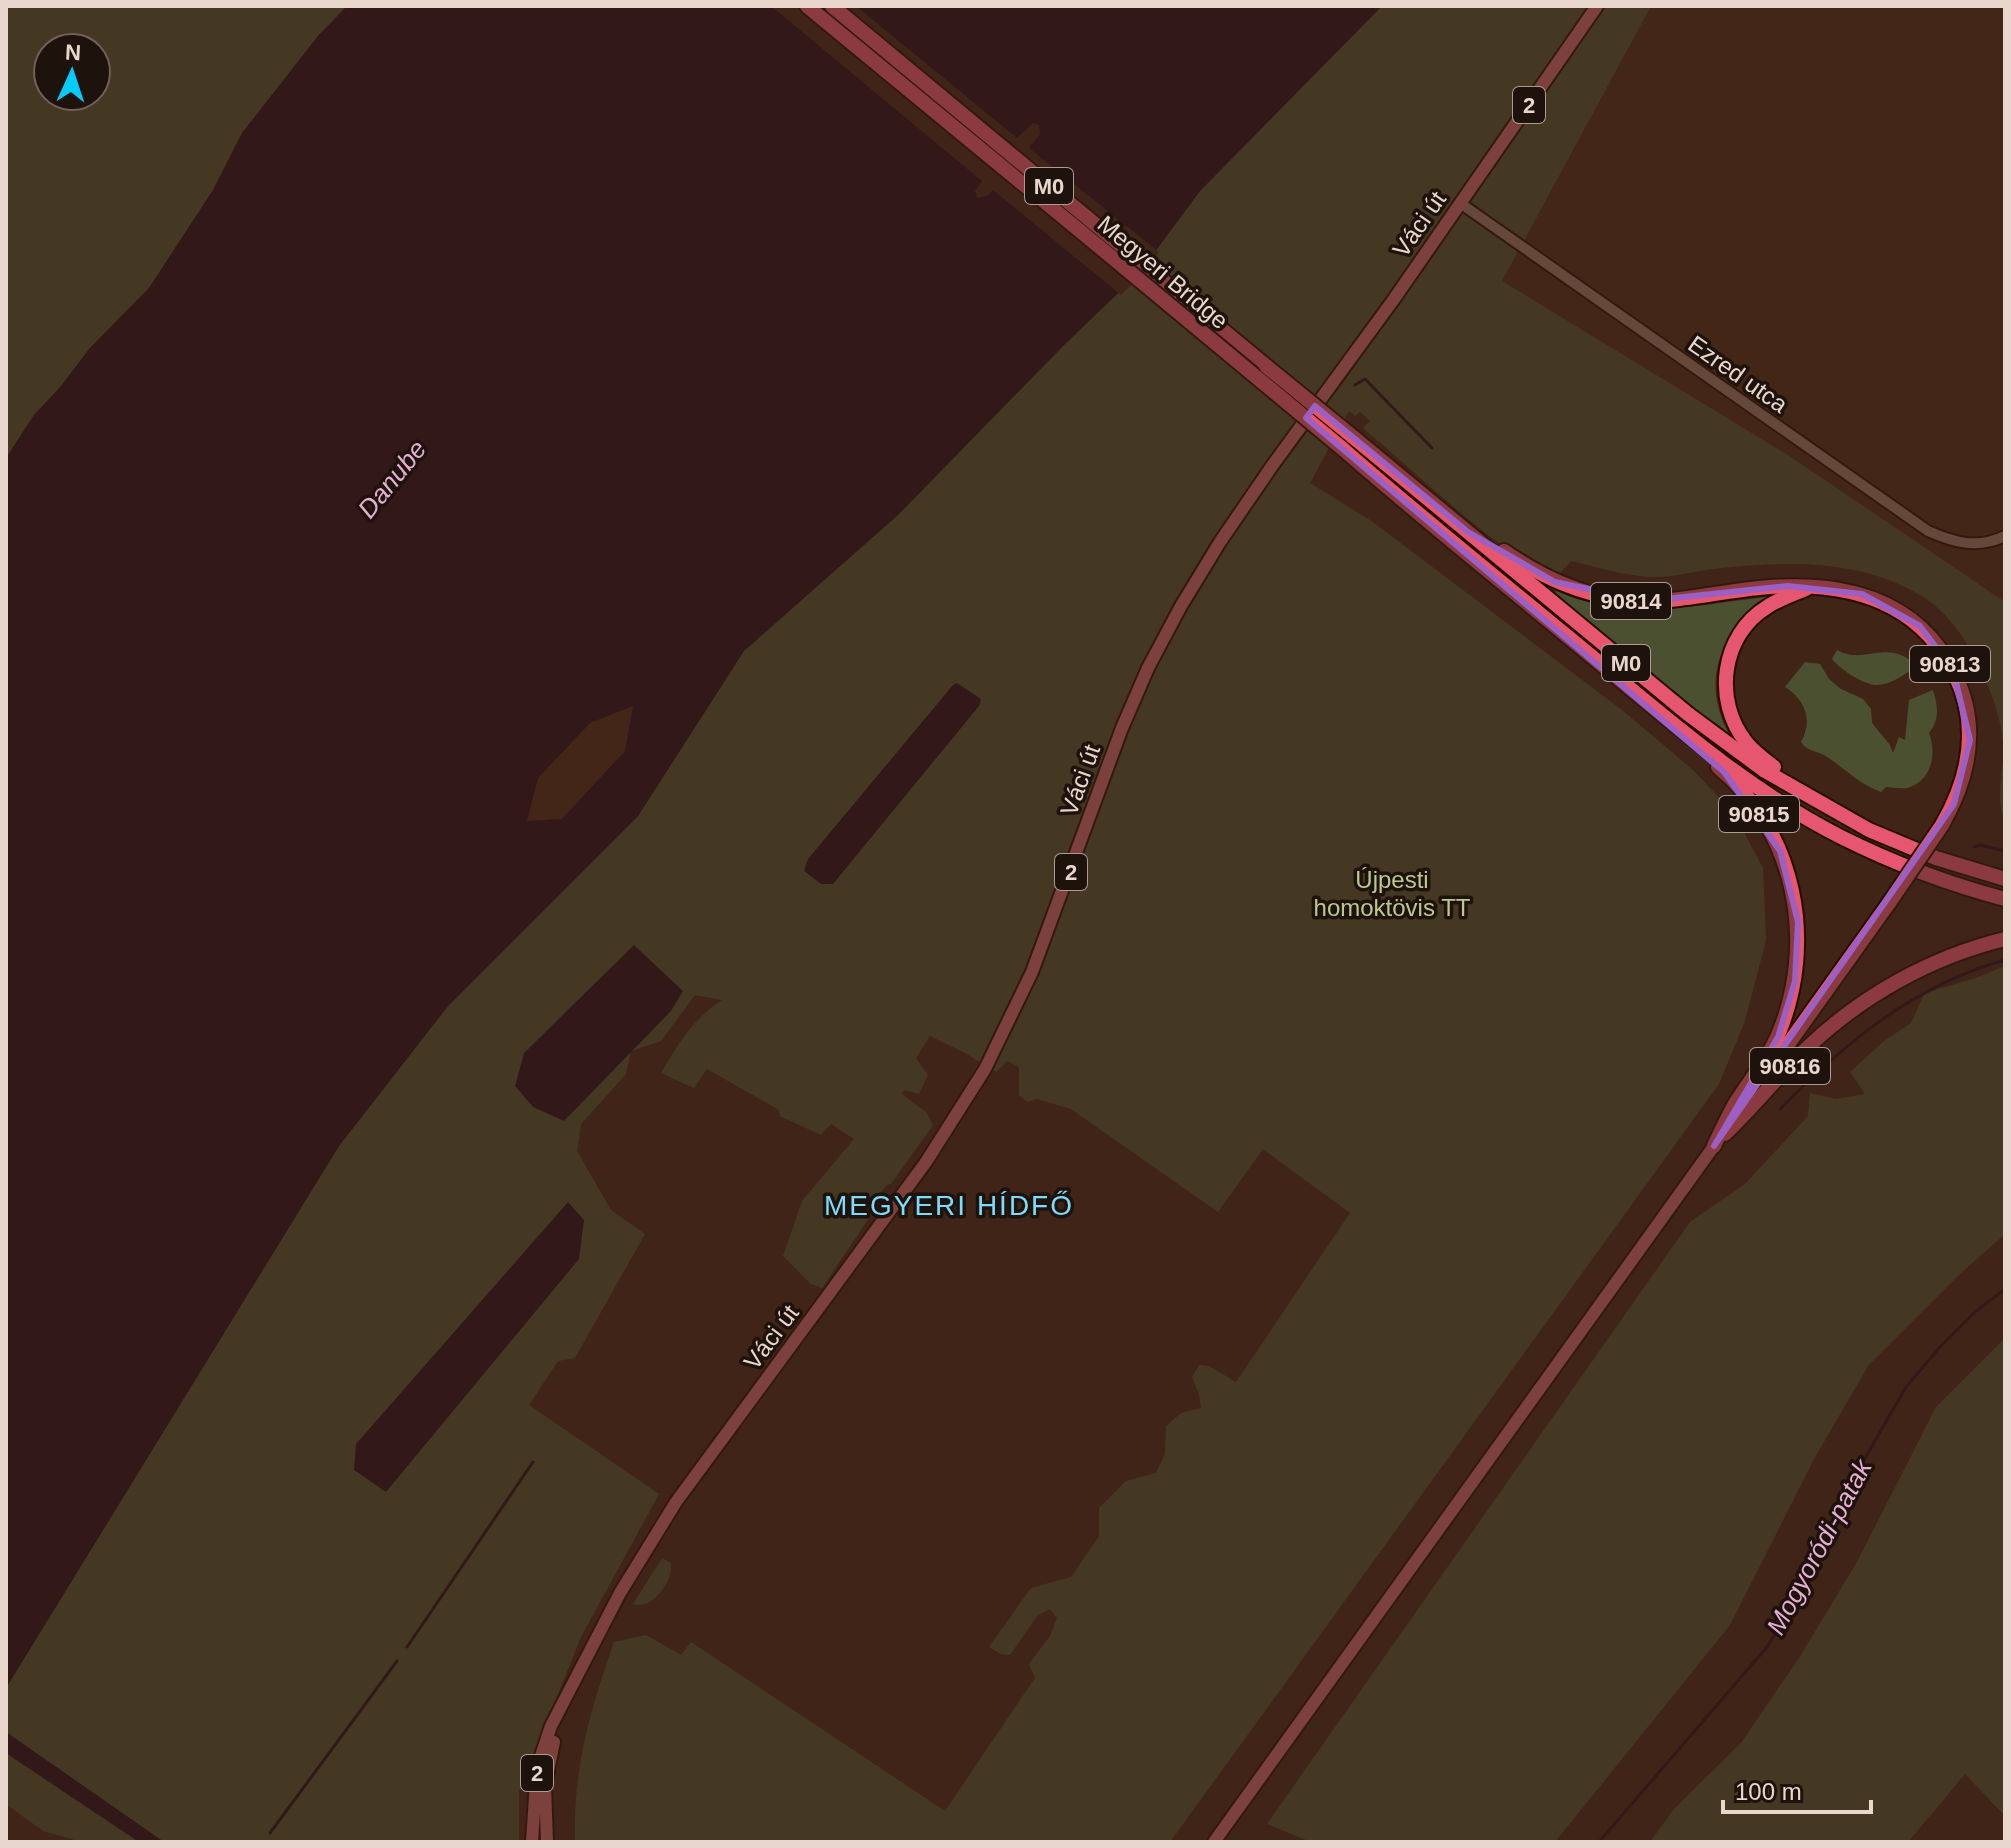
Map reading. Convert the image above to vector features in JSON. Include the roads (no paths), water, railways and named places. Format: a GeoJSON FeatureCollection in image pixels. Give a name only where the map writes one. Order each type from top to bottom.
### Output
{"type":"FeatureCollection","features":[{"type":"Feature","properties":{"kind":"highway","name":"Megyeri Bridge"},"geometry":{"type":"LineString","coordinates":[[807,6],[1348,443]]}},
{"type":"Feature","properties":{"kind":"highway","name":"Megyeri Bridge"},"geometry":{"type":"LineString","coordinates":[[832,6],[1348,443]]}},
{"type":"Feature","properties":{"kind":"highway","name":"M0"},"geometry":{"type":"LineString","coordinates":[[1348,443],[1468,532],[1738,752],[1823,806],[1893,841],[1965,868],[2005,879]]}},
{"type":"Feature","properties":{"kind":"highway","name":"M0"},"geometry":{"type":"LineString","coordinates":[[1348,443],[1657,711],[1748,779],[1840,837],[1927,875],[2005,899]]}},
{"type":"Feature","properties":{"kind":"highway","name":"90814"},"geometry":{"type":"LineString","coordinates":[[1468,532],[1489,541],[1555,582],[1612,598],[1668,600],[1758,588],[1809,588]]}},
{"type":"Feature","properties":{"kind":"highway"},"geometry":{"type":"LineString","coordinates":[[1790,785],[1747,743],[1739,731],[1726,700],[1727,661],[1739,634],[1749,621],[1766,607],[1809,588]]}},
{"type":"Feature","properties":{"kind":"highway","name":"90813"},"geometry":{"type":"LineString","coordinates":[[1714,1146],[1889,903],[1942,825],[1964,779],[1970,740],[1966,705],[1961,686],[1946,655],[1920,626],[1885,603],[1862,594],[1809,588]]}},
{"type":"Feature","properties":{"kind":"highway","name":"90815"},"geometry":{"type":"LineString","coordinates":[[1657,711],[1724,772],[1763,820],[1780,851],[1792,887],[1798,922],[1795,981],[1778,1037],[1736,1103],[1714,1146]]}},
{"type":"Feature","properties":{"kind":"highway","name":"90816"},"geometry":{"type":"LineString","coordinates":[[1714,1146],[1806,1049],[1852,1011],[1897,981],[1945,958],[2005,939]]}},
{"type":"Feature","properties":{"kind":"main road","name":"Váci út"},"geometry":{"type":"LineString","coordinates":[[532,1842],[536,1782],[551,1726],[620,1593],[676,1502],[849,1269],[956,1117],[985,1069],[1032,972],[1122,728],[1148,668],[1181,606],[1237,517],[1597,6]]}},
{"type":"Feature","properties":{"kind":"main road"},"geometry":{"type":"LineString","coordinates":[[1214,1842],[1714,1146]]}},
{"type":"Feature","properties":{"kind":"main road","name":"Váci út"},"geometry":{"type":"LineString","coordinates":[[547,1842],[545,1786],[562,1709]]}},
{"type":"Feature","properties":{"kind":"street","name":"Ezred utca"},"geometry":{"type":"LineString","coordinates":[[1460,203],[1928,531],[1955,543],[1974,545],[2005,536]]}},
{"type":"Feature","properties":{"kind":"water","name":"Danube"},"geometry":{"type":"Polygon","coordinates":[[[347,6],[1382,6],[1200,191],[1140,272],[898,515],[744,651],[638,816],[448,1006],[339,1146],[6,1688],[6,458],[34,415],[89,349],[149,288],[213,190],[242,133],[318,36],[347,6]],[[633,706],[590,723],[538,778],[527,821],[562,819],[625,751],[633,706]]]}},
{"type":"Feature","properties":{"kind":"water"},"geometry":{"type":"Polygon","coordinates":[[[957,683],[981,699],[979,706],[833,884],[821,884],[804,871],[808,859],[957,683]]]}},
{"type":"Feature","properties":{"kind":"water"},"geometry":{"type":"Polygon","coordinates":[[[634,945],[683,991],[671,1011],[564,1121],[533,1107],[515,1086],[524,1053],[634,945]]]}},
{"type":"Feature","properties":{"kind":"water"},"geometry":{"type":"Polygon","coordinates":[[[568,1202],[584,1220],[579,1259],[386,1492],[354,1470],[356,1444],[568,1202]]]}},
{"type":"Feature","properties":{"kind":"water"},"geometry":{"type":"Polygon","coordinates":[[[6,1732],[164,1842],[139,1842],[6,1753],[6,1732]]]}},
{"type":"Feature","properties":{"kind":"waterway"},"geometry":{"type":"LineString","coordinates":[[1355,385],[1365,379],[1432,448]]}},
{"type":"Feature","properties":{"kind":"waterway"},"geometry":{"type":"LineString","coordinates":[[1974,847],[1980,845],[2005,851]]}},
{"type":"Feature","properties":{"kind":"waterway"},"geometry":{"type":"LineString","coordinates":[[1780,1109],[1830,1061],[1883,1019],[1941,985],[2005,960]]}},
{"type":"Feature","properties":{"kind":"waterway","name":"Mogyoródi-patak"},"geometry":{"type":"LineString","coordinates":[[1599,1842],[1767,1647],[1812,1573],[1857,1472],[1906,1387],[1975,1312],[2005,1289]]}},
{"type":"Feature","properties":{"kind":"waterway"},"geometry":{"type":"LineString","coordinates":[[407,1647],[533,1462]]}},
{"type":"Feature","properties":{"kind":"waterway"},"geometry":{"type":"LineString","coordinates":[[270,1833],[397,1661]]}},
{"type":"Feature","properties":{"kind":"district","name":"MEGYERI HÍDFŐ"},"geometry":{"type":"Point","coordinates":[949,1205]}},
{"type":"Feature","properties":{"kind":"park label","name":"Újpesti homoktövis TT"},"geometry":{"type":"Point","coordinates":[1392,893]}}]}
